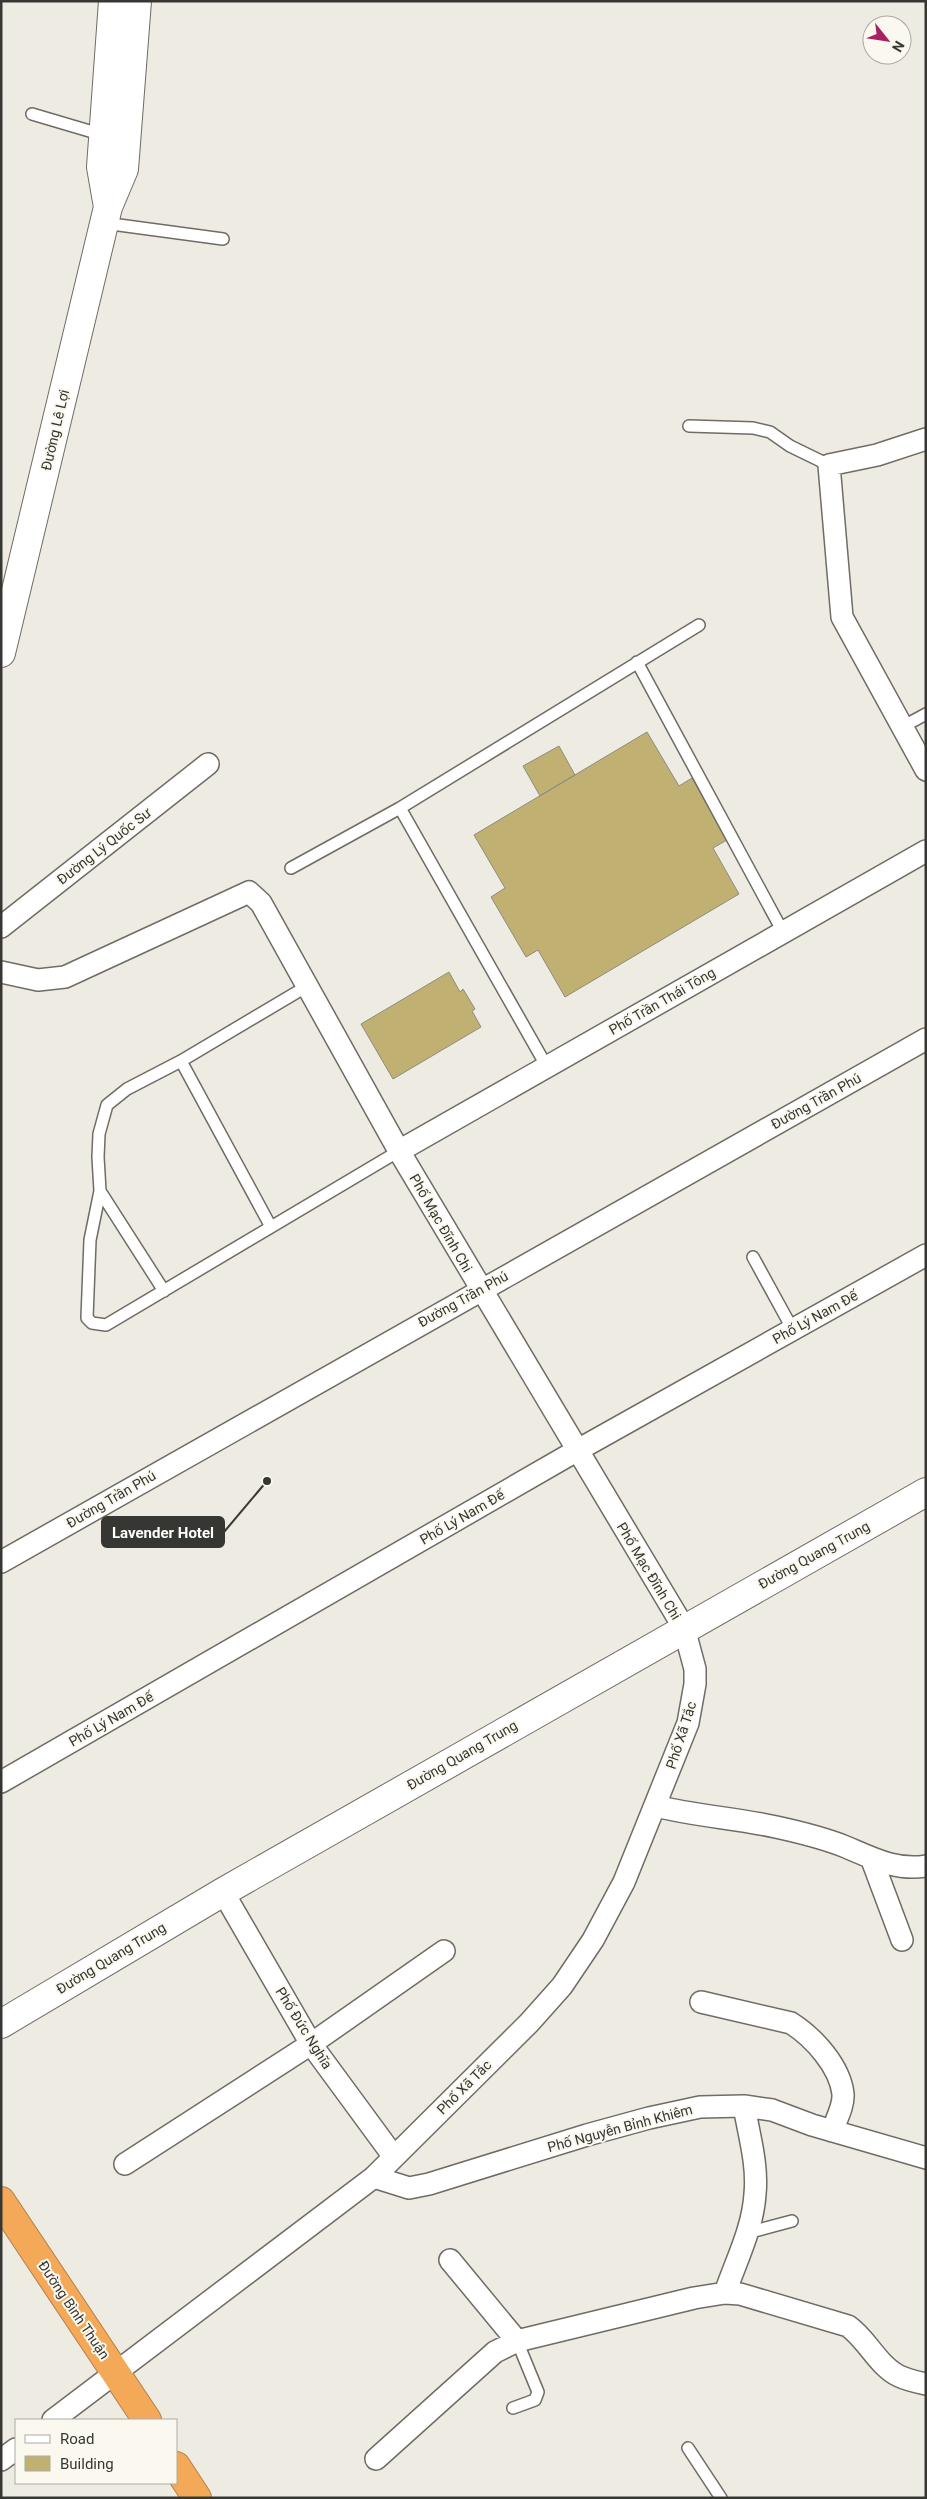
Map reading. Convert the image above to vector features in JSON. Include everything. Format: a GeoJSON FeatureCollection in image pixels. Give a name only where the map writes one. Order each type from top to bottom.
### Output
{"type":"FeatureCollection","features":[{"type":"Feature","properties":{"kind":"highway","name":"Đường Bình Thuận"},"geometry":{"type":"LineString","coordinates":[[1,2201],[146,2419]]}},
{"type":"Feature","properties":{"kind":"highway"},"geometry":{"type":"LineString","coordinates":[[178,2469],[197,2498]]}},
{"type":"Feature","properties":{"kind":"main road","name":"Đường Lê Lợi"},"geometry":{"type":"LineString","coordinates":[[106,215],[101,167],[113,1]]}},
{"type":"Feature","properties":{"kind":"main road","name":"Đường Lê Lợi"},"geometry":{"type":"LineString","coordinates":[[1,654],[106,215],[124,169],[137,1]]}},
{"type":"Feature","properties":{"kind":"main road","name":"Đường Quang Trung"},"geometry":{"type":"LineString","coordinates":[[1,2024],[223,1892],[926,1492]]}},
{"type":"Feature","properties":{"kind":"street"},"geometry":{"type":"LineString","coordinates":[[926,439],[877,455],[829,465],[842,618],[926,770]]}},
{"type":"Feature","properties":{"kind":"street","name":"Đường Lý Quốc Sư"},"geometry":{"type":"LineString","coordinates":[[1,927],[208,764]]}},
{"type":"Feature","properties":{"kind":"street","name":"Phố Trần Thái Tông"},"geometry":{"type":"LineString","coordinates":[[399,1151],[926,851]]}},
{"type":"Feature","properties":{"kind":"street","name":"Phố Mạc Đĩnh Chi"},"geometry":{"type":"LineString","coordinates":[[1,972],[38,980],[65,977],[249,892],[261,903],[309,985],[399,1151],[480,1290],[684,1628]]}},
{"type":"Feature","properties":{"kind":"street","name":"Đường Trần Phú"},"geometry":{"type":"LineString","coordinates":[[1,1562],[926,1039]]}},
{"type":"Feature","properties":{"kind":"street","name":"Phố Lý Nam Đế"},"geometry":{"type":"LineString","coordinates":[[1,1782],[576,1451],[926,1255]]}},
{"type":"Feature","properties":{"kind":"street","name":"Phố Xã Tắc"},"geometry":{"type":"LineString","coordinates":[[54,2419],[374,2177],[529,2023],[562,1986],[610,1909],[656,1806],[688,1723],[693,1700],[695,1669],[684,1628]]}},
{"type":"Feature","properties":{"kind":"street"},"geometry":{"type":"LineString","coordinates":[[656,1806],[682,1813],[777,1827],[844,1846],[872,1860],[897,1866],[926,1866]]}},
{"type":"Feature","properties":{"kind":"street"},"geometry":{"type":"LineString","coordinates":[[872,1860],[902,1940]]}},
{"type":"Feature","properties":{"kind":"street","name":"Phố Đức Nghĩa"},"geometry":{"type":"LineString","coordinates":[[223,1892],[311,2044],[394,2157]]}},
{"type":"Feature","properties":{"kind":"street"},"geometry":{"type":"LineString","coordinates":[[125,2164],[311,2044],[444,1952]]}},
{"type":"Feature","properties":{"kind":"street"},"geometry":{"type":"LineString","coordinates":[[701,2002],[791,2023],[808,2036],[831,2064],[840,2081],[842,2100],[832,2131]]}},
{"type":"Feature","properties":{"kind":"street"},"geometry":{"type":"LineString","coordinates":[[725,2293],[747,2233],[755,2194],[755,2167],[744,2106]]}},
{"type":"Feature","properties":{"kind":"street","name":"Phố Nguyễn Bỉnh Khiêm"},"geometry":{"type":"LineString","coordinates":[[374,2177],[397,2186],[409,2188],[648,2118],[700,2107],[744,2106],[772,2110],[832,2131],[926,2158]]}},
{"type":"Feature","properties":{"kind":"street"},"geometry":{"type":"LineString","coordinates":[[450,2260],[517,2341]]}},
{"type":"Feature","properties":{"kind":"street"},"geometry":{"type":"LineString","coordinates":[[376,2459],[495,2352],[517,2341],[694,2298],[725,2293],[740,2294],[848,2326],[856,2331],[887,2368],[899,2376],[926,2384]]}},
{"type":"Feature","properties":{"kind":"street"},"geometry":{"type":"LineString","coordinates":[[1,2460],[15,2450]]}},
{"type":"Feature","properties":{"kind":"lane"},"geometry":{"type":"LineString","coordinates":[[32,114],[103,136]]}},
{"type":"Feature","properties":{"kind":"lane"},"geometry":{"type":"LineString","coordinates":[[106,215],[223,239]]}},
{"type":"Feature","properties":{"kind":"lane"},"geometry":{"type":"LineString","coordinates":[[689,426],[753,428],[770,432],[790,446],[829,465]]}},
{"type":"Feature","properties":{"kind":"lane"},"geometry":{"type":"LineString","coordinates":[[291,868],[400,808],[699,625]]}},
{"type":"Feature","properties":{"kind":"lane"},"geometry":{"type":"LineString","coordinates":[[637,662],[783,932]]}},
{"type":"Feature","properties":{"kind":"lane"},"geometry":{"type":"LineString","coordinates":[[902,728],[926,714]]}},
{"type":"Feature","properties":{"kind":"lane"},"geometry":{"type":"LineString","coordinates":[[400,808],[547,1067]]}},
{"type":"Feature","properties":{"kind":"lane"},"geometry":{"type":"LineString","coordinates":[[309,985],[181,1061],[127,1089],[107,1105],[99,1134],[100,1192],[88,1257],[87,1318],[92,1323],[106,1325],[399,1151]]}},
{"type":"Feature","properties":{"kind":"lane"},"geometry":{"type":"LineString","coordinates":[[181,1061],[271,1227]]}},
{"type":"Feature","properties":{"kind":"lane"},"geometry":{"type":"LineString","coordinates":[[100,1192],[164,1291]]}},
{"type":"Feature","properties":{"kind":"lane"},"geometry":{"type":"LineString","coordinates":[[754,1257],[792,1330]]}},
{"type":"Feature","properties":{"kind":"lane"},"geometry":{"type":"LineString","coordinates":[[747,2233],[792,2221]]}},
{"type":"Feature","properties":{"kind":"lane"},"geometry":{"type":"LineString","coordinates":[[513,2408],[535,2400],[538,2392],[517,2341]]}},
{"type":"Feature","properties":{"kind":"lane"},"geometry":{"type":"LineString","coordinates":[[688,2448],[721,2498]]}},
{"type":"Feature","properties":{"kind":"building"},"geometry":{"type":"Polygon","coordinates":[[[647,732],[679,786],[692,778],[727,840],[713,848],[739,894],[565,997],[538,950],[526,957],[491,897],[505,888],[474,835],[647,732]]]}},
{"type":"Feature","properties":{"kind":"building"},"geometry":{"type":"Polygon","coordinates":[[[559,746],[575,775],[540,796],[523,766],[559,746]]]}},
{"type":"Feature","properties":{"kind":"building"},"geometry":{"type":"Polygon","coordinates":[[[449,972],[460,992],[463,989],[475,1009],[472,1011],[481,1027],[393,1079],[361,1024],[449,972]]]}},
{"type":"Feature","properties":{"kind":"place","name":"Lavender Hotel"},"geometry":{"type":"Point","coordinates":[267,1481]}}]}
